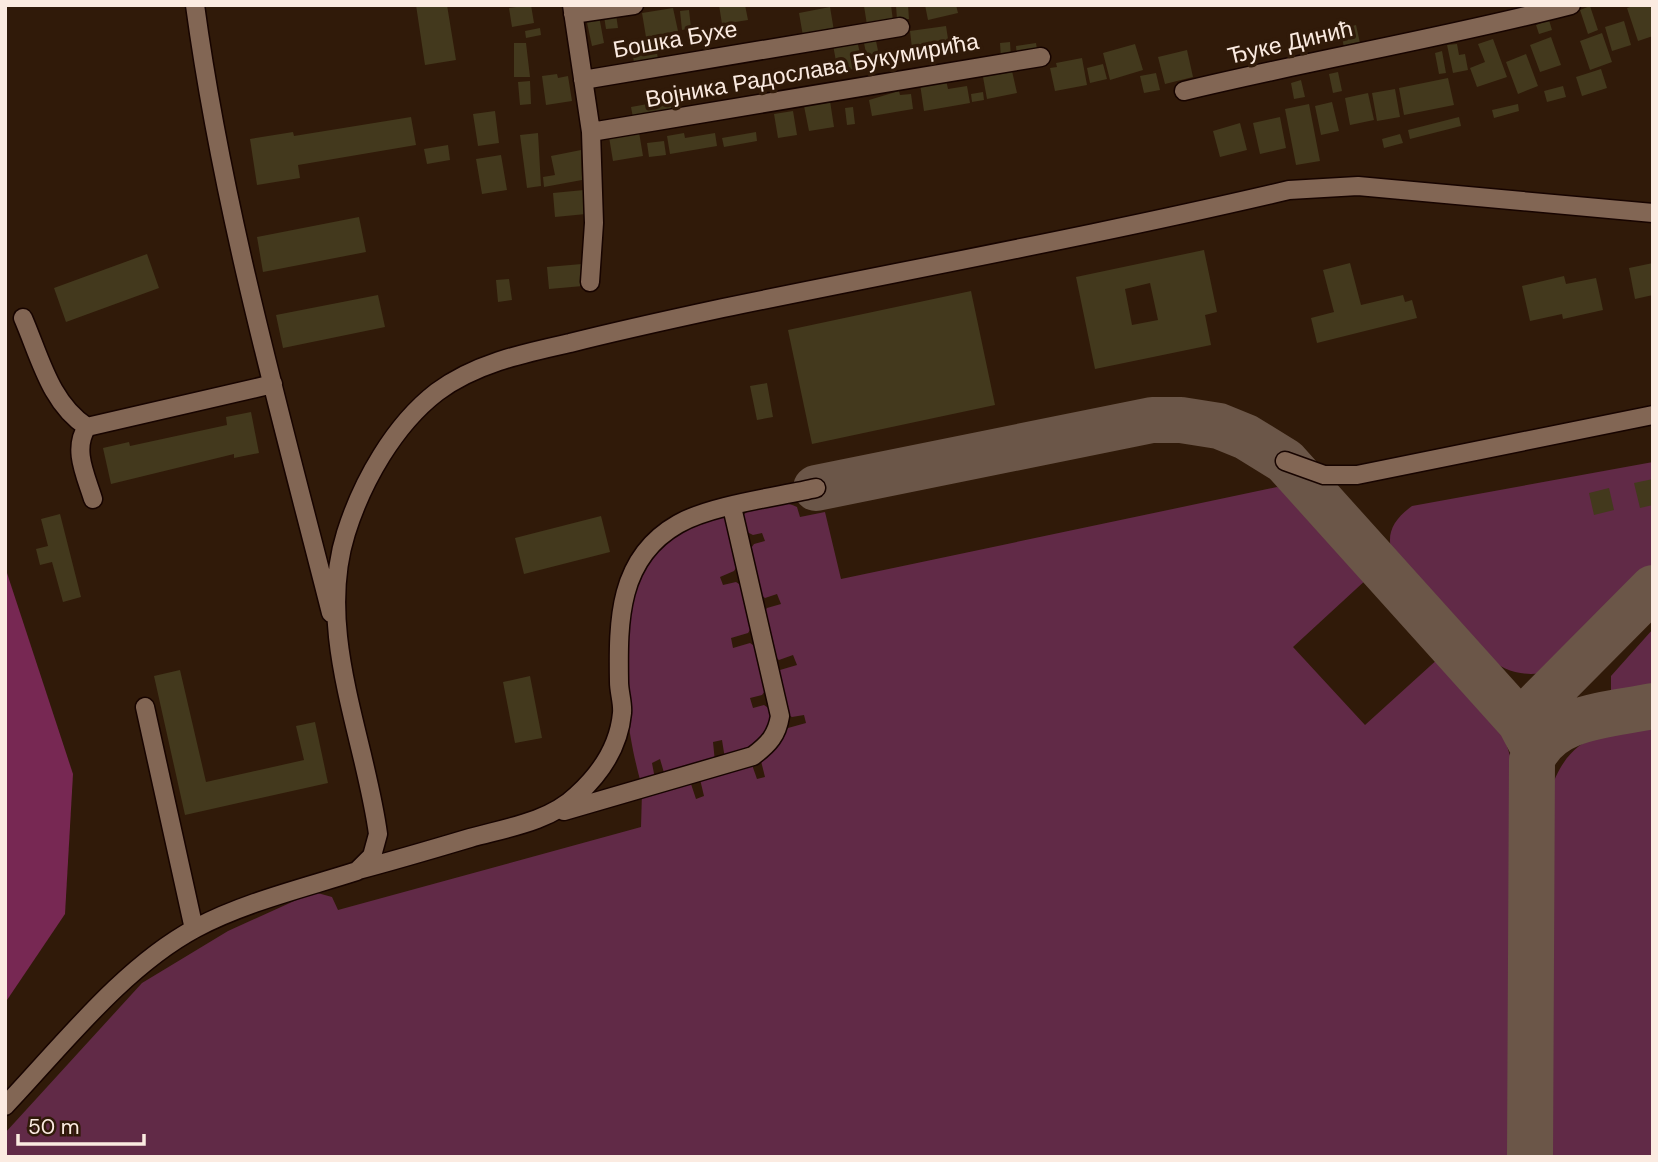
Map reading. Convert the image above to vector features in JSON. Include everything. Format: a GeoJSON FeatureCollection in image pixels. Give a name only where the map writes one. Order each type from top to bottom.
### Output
{"type":"FeatureCollection","features":[{"type":"Feature","properties":{"kind":"street"},"geometry":{"type":"LineString","coordinates":[[195,5],[209,107],[273,384],[341,654],[378,834],[372,856],[357,871]]}},
{"type":"Feature","properties":{"kind":"street"},"geometry":{"type":"LineString","coordinates":[[590,282],[594,223],[591,132],[573,10],[634,5]]}},
{"type":"Feature","properties":{"kind":"street","name":"Ђуке Динић"},"geometry":{"type":"LineString","coordinates":[[1184,91],[1299,63],[1466,31],[1570,5]]}},
{"type":"Feature","properties":{"kind":"street","name":"Бошка Бухе"},"geometry":{"type":"LineString","coordinates":[[583,80],[900,26]]}},
{"type":"Feature","properties":{"kind":"street","name":"Војника Радослава Букумирића"},"geometry":{"type":"LineString","coordinates":[[591,132],[1041,57]]}},
{"type":"Feature","properties":{"kind":"street"},"geometry":{"type":"LineString","coordinates":[[341,654],[338,569],[346,534],[372,475],[407,421],[438,391],[503,359],[659,321],[1289,190],[1358,186],[1653,214]]}},
{"type":"Feature","properties":{"kind":"street"},"geometry":{"type":"LineString","coordinates":[[23,318],[59,402],[70,416],[88,427]]}},
{"type":"Feature","properties":{"kind":"street"},"geometry":{"type":"LineString","coordinates":[[93,499],[79,451],[82,436],[88,427],[273,384]]}},
{"type":"Feature","properties":{"kind":"street"},"geometry":{"type":"LineString","coordinates":[[1285,461],[1324,475],[1357,474],[1653,415]]}},
{"type":"Feature","properties":{"kind":"street"},"geometry":{"type":"LineString","coordinates":[[546,816],[576,796],[602,767],[615,743],[622,713],[619,685],[621,609],[632,569],[654,541],[678,524],[816,488]]}},
{"type":"Feature","properties":{"kind":"street"},"geometry":{"type":"LineString","coordinates":[[5,1105],[118,988],[148,961],[194,929],[218,917],[357,871],[753,756],[773,739],[780,716],[732,508]]}},
{"type":"Feature","properties":{"kind":"street"},"geometry":{"type":"LineString","coordinates":[[145,706],[194,929]]}},
{"type":"Feature","properties":{"kind":"shaded area"},"geometry":{"type":"Polygon","coordinates":[[[1653,462],[1653,580],[1571,664],[1533,674],[1517,672],[1489,659],[1397,564],[1393,555],[1391,532],[1398,519],[1412,506],[1653,462]]]}},
{"type":"Feature","properties":{"kind":"shaded area"},"geometry":{"type":"Polygon","coordinates":[[[1277,487],[1291,494],[1368,578],[1293,647],[1365,725],[1440,657],[1481,700],[1508,748],[1515,788],[1513,1122],[1508,1157],[5,1157],[5,1133],[142,983],[228,931],[314,892],[332,897],[338,910],[641,827],[642,792],[689,778],[696,799],[704,796],[699,775],[751,762],[757,779],[765,777],[760,757],[776,746],[788,728],[806,723],[804,715],[792,717],[783,712],[776,678],[780,670],[797,665],[793,655],[779,660],[770,653],[762,616],[767,608],[781,604],[777,594],[765,598],[757,592],[747,554],[754,544],[765,541],[762,533],[753,535],[741,529],[739,519],[751,510],[766,504],[783,503],[797,507],[800,517],[825,512],[841,579],[1277,487]]]}},
{"type":"Feature","properties":{"kind":"shaded area"},"geometry":{"type":"Polygon","coordinates":[[[721,517],[727,519],[740,562],[734,571],[720,577],[723,585],[736,582],[745,588],[754,624],[748,633],[731,638],[733,648],[750,643],[759,649],[767,688],[762,695],[750,698],[753,708],[764,705],[774,712],[764,744],[725,759],[722,740],[713,742],[715,762],[665,776],[660,759],[652,763],[655,779],[641,783],[630,734],[623,673],[625,612],[631,586],[643,561],[674,532],[688,525],[721,517]]]}},
{"type":"Feature","properties":{"kind":"shaded area"},"geometry":{"type":"Polygon","coordinates":[[[5,567],[73,774],[65,914],[5,1003],[5,567]]]}},
{"type":"Feature","properties":{"kind":"shaded area"},"geometry":{"type":"Polygon","coordinates":[[[1653,629],[1653,691],[1625,695],[1611,690],[1611,676],[1653,629]]]}},
{"type":"Feature","properties":{"kind":"shaded area"},"geometry":{"type":"Polygon","coordinates":[[[1653,721],[1653,1157],[1545,1157],[1549,795],[1556,776],[1575,749],[1601,734],[1653,721]]]}},
{"type":"Feature","properties":{"kind":"building"},"geometry":{"type":"Polygon","coordinates":[[[416,5],[447,5],[456,60],[425,65],[416,5]]]}},
{"type":"Feature","properties":{"kind":"building"},"geometry":{"type":"Polygon","coordinates":[[[531,5],[534,23],[512,27],[509,8],[531,5]]]}},
{"type":"Feature","properties":{"kind":"building"},"geometry":{"type":"Polygon","coordinates":[[[719,5],[745,5],[748,20],[722,24],[719,5]]]}},
{"type":"Feature","properties":{"kind":"building"},"geometry":{"type":"Polygon","coordinates":[[[891,5],[893,21],[867,25],[864,6],[891,5]]]}},
{"type":"Feature","properties":{"kind":"building"},"geometry":{"type":"Polygon","coordinates":[[[896,5],[908,5],[909,19],[897,20],[896,5]]]}},
{"type":"Feature","properties":{"kind":"building"},"geometry":{"type":"Polygon","coordinates":[[[925,5],[956,5],[958,13],[928,20],[925,5]]]}},
{"type":"Feature","properties":{"kind":"building"},"geometry":{"type":"Polygon","coordinates":[[[1653,5],[1653,36],[1638,41],[1627,8],[1653,5]]]}},
{"type":"Feature","properties":{"kind":"building"},"geometry":{"type":"Polygon","coordinates":[[[1590,6],[1598,30],[1588,34],[1580,10],[1590,6]]]}},
{"type":"Feature","properties":{"kind":"building"},"geometry":{"type":"Polygon","coordinates":[[[830,7],[834,31],[803,36],[799,13],[830,7]]]}},
{"type":"Feature","properties":{"kind":"building"},"geometry":{"type":"Polygon","coordinates":[[[673,8],[678,31],[646,37],[642,13],[673,8]]]}},
{"type":"Feature","properties":{"kind":"building"},"geometry":{"type":"Polygon","coordinates":[[[689,10],[691,28],[682,30],[680,11],[689,10]]]}},
{"type":"Feature","properties":{"kind":"building"},"geometry":{"type":"Polygon","coordinates":[[[616,14],[618,28],[606,29],[604,16],[616,14]]]}},
{"type":"Feature","properties":{"kind":"building"},"geometry":{"type":"Polygon","coordinates":[[[599,16],[604,43],[592,46],[586,18],[599,16]]]}},
{"type":"Feature","properties":{"kind":"building"},"geometry":{"type":"Polygon","coordinates":[[[1549,20],[1552,30],[1539,34],[1536,25],[1549,20]]]}},
{"type":"Feature","properties":{"kind":"building"},"geometry":{"type":"Polygon","coordinates":[[[1624,21],[1631,45],[1612,51],[1605,27],[1624,21]]]}},
{"type":"Feature","properties":{"kind":"building"},"geometry":{"type":"Polygon","coordinates":[[[1356,25],[1360,43],[1344,47],[1340,29],[1356,25]]]}},
{"type":"Feature","properties":{"kind":"building"},"geometry":{"type":"Polygon","coordinates":[[[946,26],[950,52],[913,57],[910,31],[946,26]]]}},
{"type":"Feature","properties":{"kind":"building"},"geometry":{"type":"Polygon","coordinates":[[[540,28],[541,35],[526,38],[525,31],[540,28]]]}},
{"type":"Feature","properties":{"kind":"building"},"geometry":{"type":"Polygon","coordinates":[[[1602,33],[1612,62],[1590,70],[1580,41],[1602,33]]]}},
{"type":"Feature","properties":{"kind":"building"},"geometry":{"type":"Polygon","coordinates":[[[1551,37],[1561,65],[1540,72],[1530,45],[1551,37]]]}},
{"type":"Feature","properties":{"kind":"building"},"geometry":{"type":"Polygon","coordinates":[[[655,38],[658,60],[634,63],[631,42],[655,38]]]}},
{"type":"Feature","properties":{"kind":"building"},"geometry":{"type":"Polygon","coordinates":[[[1493,39],[1507,77],[1477,87],[1470,68],[1485,62],[1478,44],[1493,39]]]}},
{"type":"Feature","properties":{"kind":"building"},"geometry":{"type":"Polygon","coordinates":[[[857,40],[863,67],[838,72],[833,45],[857,40]]]}},
{"type":"Feature","properties":{"kind":"building"},"geometry":{"type":"Polygon","coordinates":[[[876,41],[881,65],[869,68],[864,43],[876,41]]]}},
{"type":"Feature","properties":{"kind":"building"},"geometry":{"type":"Polygon","coordinates":[[[1010,42],[1011,58],[1001,59],[1000,43],[1010,42]]]}},
{"type":"Feature","properties":{"kind":"building"},"geometry":{"type":"Polygon","coordinates":[[[514,43],[526,43],[530,77],[514,77],[514,43]]]}},
{"type":"Feature","properties":{"kind":"building"},"geometry":{"type":"Polygon","coordinates":[[[1036,43],[1038,56],[1017,58],[1016,46],[1036,43]]]}},
{"type":"Feature","properties":{"kind":"building"},"geometry":{"type":"Polygon","coordinates":[[[1135,44],[1143,70],[1110,80],[1103,53],[1135,44]]]}},
{"type":"Feature","properties":{"kind":"building"},"geometry":{"type":"Polygon","coordinates":[[[1457,44],[1459,55],[1465,54],[1468,70],[1453,73],[1447,45],[1457,44]]]}},
{"type":"Feature","properties":{"kind":"building"},"geometry":{"type":"Polygon","coordinates":[[[1187,50],[1193,77],[1165,84],[1158,57],[1187,50]]]}},
{"type":"Feature","properties":{"kind":"building"},"geometry":{"type":"Polygon","coordinates":[[[1442,51],[1446,73],[1439,74],[1435,53],[1442,51]]]}},
{"type":"Feature","properties":{"kind":"building"},"geometry":{"type":"Polygon","coordinates":[[[1526,54],[1538,86],[1518,94],[1506,62],[1526,54]]]}},
{"type":"Feature","properties":{"kind":"building"},"geometry":{"type":"Polygon","coordinates":[[[1082,58],[1087,85],[1055,91],[1050,68],[1057,67],[1056,63],[1082,58]]]}},
{"type":"Feature","properties":{"kind":"building"},"geometry":{"type":"Polygon","coordinates":[[[1103,64],[1107,79],[1090,83],[1087,68],[1103,64]]]}},
{"type":"Feature","properties":{"kind":"building"},"geometry":{"type":"Polygon","coordinates":[[[1601,69],[1607,88],[1582,96],[1576,77],[1601,69]]]}},
{"type":"Feature","properties":{"kind":"building"},"geometry":{"type":"Polygon","coordinates":[[[1012,71],[1017,93],[987,99],[983,77],[1012,71]]]}},
{"type":"Feature","properties":{"kind":"building"},"geometry":{"type":"Polygon","coordinates":[[[1338,72],[1342,91],[1333,93],[1329,74],[1338,72]]]}},
{"type":"Feature","properties":{"kind":"building"},"geometry":{"type":"Polygon","coordinates":[[[1156,73],[1160,90],[1144,93],[1140,76],[1156,73]]]}},
{"type":"Feature","properties":{"kind":"building"},"geometry":{"type":"Polygon","coordinates":[[[557,74],[558,78],[568,76],[572,101],[546,105],[542,76],[557,74]]]}},
{"type":"Feature","properties":{"kind":"building"},"geometry":{"type":"Polygon","coordinates":[[[1448,78],[1454,105],[1404,115],[1399,88],[1448,78]]]}},
{"type":"Feature","properties":{"kind":"building"},"geometry":{"type":"Polygon","coordinates":[[[946,80],[948,89],[967,86],[970,103],[924,111],[920,84],[946,80]]]}},
{"type":"Feature","properties":{"kind":"building"},"geometry":{"type":"Polygon","coordinates":[[[1301,80],[1305,97],[1294,99],[1291,83],[1301,80]]]}},
{"type":"Feature","properties":{"kind":"building"},"geometry":{"type":"Polygon","coordinates":[[[530,81],[531,104],[520,105],[518,82],[530,81]]]}},
{"type":"Feature","properties":{"kind":"building"},"geometry":{"type":"Polygon","coordinates":[[[1563,86],[1566,97],[1547,102],[1544,91],[1563,86]]]}},
{"type":"Feature","properties":{"kind":"building"},"geometry":{"type":"Polygon","coordinates":[[[1395,89],[1400,117],[1377,121],[1372,93],[1395,89]]]}},
{"type":"Feature","properties":{"kind":"building"},"geometry":{"type":"Polygon","coordinates":[[[899,91],[900,95],[911,94],[913,109],[872,116],[869,100],[899,91]]]}},
{"type":"Feature","properties":{"kind":"building"},"geometry":{"type":"Polygon","coordinates":[[[983,92],[984,100],[972,102],[971,94],[983,92]]]}},
{"type":"Feature","properties":{"kind":"building"},"geometry":{"type":"Polygon","coordinates":[[[1368,93],[1374,120],[1350,125],[1345,98],[1368,93]]]}},
{"type":"Feature","properties":{"kind":"building"},"geometry":{"type":"Polygon","coordinates":[[[670,100],[673,116],[634,123],[631,107],[670,100]]]}},
{"type":"Feature","properties":{"kind":"building"},"geometry":{"type":"Polygon","coordinates":[[[830,101],[834,127],[809,131],[804,106],[830,101]]]}},
{"type":"Feature","properties":{"kind":"building"},"geometry":{"type":"Polygon","coordinates":[[[1332,102],[1339,131],[1321,135],[1315,106],[1332,102]]]}},
{"type":"Feature","properties":{"kind":"building"},"geometry":{"type":"Polygon","coordinates":[[[1309,104],[1320,161],[1296,165],[1285,109],[1309,104]]]}},
{"type":"Feature","properties":{"kind":"building"},"geometry":{"type":"Polygon","coordinates":[[[1518,104],[1519,111],[1494,118],[1492,110],[1518,104]]]}},
{"type":"Feature","properties":{"kind":"building"},"geometry":{"type":"Polygon","coordinates":[[[853,107],[855,124],[847,125],[845,108],[853,107]]]}},
{"type":"Feature","properties":{"kind":"building"},"geometry":{"type":"Polygon","coordinates":[[[495,111],[499,143],[478,146],[473,114],[495,111]]]}},
{"type":"Feature","properties":{"kind":"building"},"geometry":{"type":"Polygon","coordinates":[[[793,111],[797,135],[778,138],[774,114],[793,111]]]}},
{"type":"Feature","properties":{"kind":"building"},"geometry":{"type":"Polygon","coordinates":[[[411,117],[416,145],[298,165],[300,178],[257,185],[250,139],[293,132],[294,136],[411,117]]]}},
{"type":"Feature","properties":{"kind":"building"},"geometry":{"type":"Polygon","coordinates":[[[1280,117],[1286,148],[1260,154],[1253,123],[1280,117]]]}},
{"type":"Feature","properties":{"kind":"building"},"geometry":{"type":"Polygon","coordinates":[[[1459,117],[1461,126],[1410,139],[1408,130],[1459,117]]]}},
{"type":"Feature","properties":{"kind":"building"},"geometry":{"type":"Polygon","coordinates":[[[1240,123],[1247,150],[1220,157],[1213,131],[1240,123]]]}},
{"type":"Feature","properties":{"kind":"building"},"geometry":{"type":"Polygon","coordinates":[[[639,132],[643,156],[613,161],[609,137],[639,132]]]}},
{"type":"Feature","properties":{"kind":"building"},"geometry":{"type":"Polygon","coordinates":[[[756,132],[757,141],[724,147],[722,138],[756,132]]]}},
{"type":"Feature","properties":{"kind":"building"},"geometry":{"type":"Polygon","coordinates":[[[538,133],[541,186],[527,188],[520,135],[538,133]]]}},
{"type":"Feature","properties":{"kind":"building"},"geometry":{"type":"Polygon","coordinates":[[[684,133],[685,138],[715,133],[717,146],[670,154],[667,136],[684,133]]]}},
{"type":"Feature","properties":{"kind":"building"},"geometry":{"type":"Polygon","coordinates":[[[1400,134],[1403,143],[1384,148],[1382,139],[1400,134]]]}},
{"type":"Feature","properties":{"kind":"building"},"geometry":{"type":"Polygon","coordinates":[[[664,141],[666,155],[649,157],[647,143],[664,141]]]}},
{"type":"Feature","properties":{"kind":"building"},"geometry":{"type":"Polygon","coordinates":[[[448,145],[450,160],[427,164],[424,149],[448,145]]]}},
{"type":"Feature","properties":{"kind":"building"},"geometry":{"type":"Polygon","coordinates":[[[581,150],[582,180],[544,187],[543,177],[555,175],[551,156],[581,150]]]}},
{"type":"Feature","properties":{"kind":"building"},"geometry":{"type":"Polygon","coordinates":[[[501,155],[507,190],[482,194],[476,159],[501,155]]]}},
{"type":"Feature","properties":{"kind":"building"},"geometry":{"type":"Polygon","coordinates":[[[584,190],[586,214],[555,217],[553,193],[584,190]]]}},
{"type":"Feature","properties":{"kind":"building"},"geometry":{"type":"Polygon","coordinates":[[[359,217],[366,252],[263,272],[257,237],[359,217]]]}},
{"type":"Feature","properties":{"kind":"building"},"geometry":{"type":"Polygon","coordinates":[[[1204,250],[1217,312],[1205,315],[1211,345],[1095,369],[1076,277],[1204,250]],[[1150,283],[1125,289],[1132,325],[1158,320],[1150,283]]]}},
{"type":"Feature","properties":{"kind":"building"},"geometry":{"type":"Polygon","coordinates":[[[147,254],[159,288],[66,322],[54,288],[147,254]]]}},
{"type":"Feature","properties":{"kind":"building"},"geometry":{"type":"Polygon","coordinates":[[[1350,263],[1361,305],[1403,295],[1405,302],[1412,300],[1417,318],[1317,343],[1311,318],[1334,312],[1323,270],[1350,263]]]}},
{"type":"Feature","properties":{"kind":"building"},"geometry":{"type":"Polygon","coordinates":[[[1653,263],[1653,295],[1635,299],[1629,268],[1653,263]]]}},
{"type":"Feature","properties":{"kind":"building"},"geometry":{"type":"Polygon","coordinates":[[[582,264],[583,286],[549,289],[547,267],[582,264]]]}},
{"type":"Feature","properties":{"kind":"building"},"geometry":{"type":"Polygon","coordinates":[[[1564,276],[1566,284],[1596,278],[1603,310],[1563,319],[1562,314],[1530,321],[1522,286],[1564,276]]]}},
{"type":"Feature","properties":{"kind":"building"},"geometry":{"type":"Polygon","coordinates":[[[509,279],[512,300],[498,302],[496,280],[509,279]]]}},
{"type":"Feature","properties":{"kind":"building"},"geometry":{"type":"Polygon","coordinates":[[[971,291],[995,405],[812,444],[788,330],[971,291]]]}},
{"type":"Feature","properties":{"kind":"building"},"geometry":{"type":"Polygon","coordinates":[[[378,295],[385,327],[283,348],[276,315],[378,295]]]}},
{"type":"Feature","properties":{"kind":"building"},"geometry":{"type":"Polygon","coordinates":[[[767,383],[773,417],[757,420],[750,386],[767,383]]]}},
{"type":"Feature","properties":{"kind":"building"},"geometry":{"type":"Polygon","coordinates":[[[251,412],[259,453],[234,458],[234,454],[111,484],[103,448],[129,442],[130,446],[227,425],[226,417],[251,412]]]}},
{"type":"Feature","properties":{"kind":"building"},"geometry":{"type":"Polygon","coordinates":[[[1653,479],[1653,505],[1640,508],[1634,483],[1653,479]]]}},
{"type":"Feature","properties":{"kind":"building"},"geometry":{"type":"Polygon","coordinates":[[[1609,488],[1614,510],[1594,515],[1589,493],[1609,488]]]}},
{"type":"Feature","properties":{"kind":"building"},"geometry":{"type":"Polygon","coordinates":[[[60,514],[81,597],[63,602],[52,562],[40,565],[36,549],[48,546],[41,519],[60,514]]]}},
{"type":"Feature","properties":{"kind":"building"},"geometry":{"type":"Polygon","coordinates":[[[601,516],[610,552],[524,574],[515,538],[601,516]]]}},
{"type":"Feature","properties":{"kind":"building"},"geometry":{"type":"Polygon","coordinates":[[[180,670],[206,782],[304,760],[296,726],[315,722],[328,783],[185,815],[154,676],[180,670]]]}},
{"type":"Feature","properties":{"kind":"building"},"geometry":{"type":"Polygon","coordinates":[[[530,676],[542,738],[515,743],[503,682],[530,676]]]}},
{"type":"Feature","properties":{"kind":"taxiway"},"geometry":{"type":"LineString","coordinates":[[816,488],[1152,420],[1181,420],[1219,426],[1246,437],[1285,461],[1520,722],[1543,728],[1560,726]]}},
{"type":"Feature","properties":{"kind":"taxiway"},"geometry":{"type":"LineString","coordinates":[[1531,743],[1520,722],[1653,588]]}},
{"type":"Feature","properties":{"kind":"taxiway"},"geometry":{"type":"LineString","coordinates":[[1530,1157],[1532,760],[1541,745],[1567,726],[1601,715],[1653,706]]}}]}
